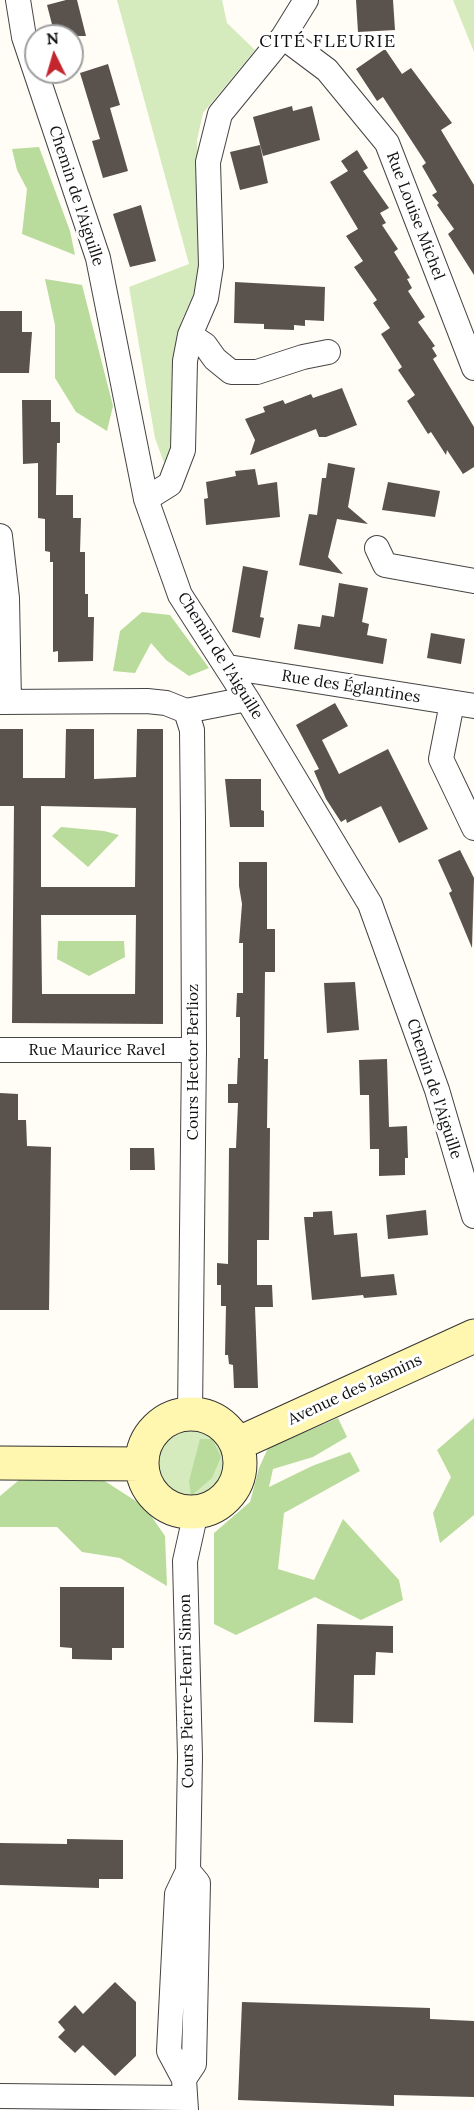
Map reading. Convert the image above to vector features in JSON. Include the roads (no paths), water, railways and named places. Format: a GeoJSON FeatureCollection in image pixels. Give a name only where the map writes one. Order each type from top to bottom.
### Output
{"type":"FeatureCollection","features":[{"type":"Feature","properties":{"kind":"street","name":"Chemin de l'Aiguille"},"geometry":{"type":"LineString","coordinates":[[18,0],[24,38],[98,258],[146,499],[180,595],[228,667],[370,904],[437,1090],[474,1216]]}},
{"type":"Feature","properties":{"kind":"street"},"geometry":{"type":"LineString","coordinates":[[146,499],[170,484],[183,450],[185,361],[190,335],[206,298],[211,266],[208,162],[220,114],[283,37],[306,0]]}},
{"type":"Feature","properties":{"kind":"street","name":"Rue Louise Michel"},"geometry":{"type":"LineString","coordinates":[[283,37],[327,70],[387,143],[474,368]]}},
{"type":"Feature","properties":{"kind":"street"},"geometry":{"type":"LineString","coordinates":[[190,335],[205,345],[215,359],[231,372],[257,372],[303,357],[328,352]]}},
{"type":"Feature","properties":{"kind":"street"},"geometry":{"type":"LineString","coordinates":[[0,536],[7,598],[5,702],[147,701],[166,703],[186,711],[247,699]]}},
{"type":"Feature","properties":{"kind":"street"},"geometry":{"type":"LineString","coordinates":[[377,548],[385,565],[474,581]]}},
{"type":"Feature","properties":{"kind":"street","name":"Rue des Églantines"},"geometry":{"type":"LineString","coordinates":[[228,667],[463,704]]}},
{"type":"Feature","properties":{"kind":"street"},"geometry":{"type":"LineString","coordinates":[[463,704],[441,759],[474,828]]}},
{"type":"Feature","properties":{"kind":"street","name":"Cours Hector Berlioz"},"geometry":{"type":"LineString","coordinates":[[186,711],[193,748],[194,1050],[190,1414]]}},
{"type":"Feature","properties":{"kind":"street","name":"Rue Maurice Ravel"},"geometry":{"type":"LineString","coordinates":[[0,1050],[194,1050]]}},
{"type":"Feature","properties":{"kind":"street","name":"Avenue des Jasmins"},"geometry":{"type":"LineString","coordinates":[[237,1444],[474,1336]]}},
{"type":"Feature","properties":{"kind":"street"},"geometry":{"type":"LineString","coordinates":[[190,1414],[206,1416],[230,1433],[237,1444],[240,1464],[234,1488],[210,1509],[196,1512],[171,1508],[162,1503],[150,1490],[142,1464],[147,1442],[157,1428],[179,1416],[190,1414]]}},
{"type":"Feature","properties":{"kind":"street"},"geometry":{"type":"LineString","coordinates":[[0,1463],[142,1464]]}},
{"type":"Feature","properties":{"kind":"street","name":"Cours Pierre-Henri Simon"},"geometry":{"type":"LineString","coordinates":[[185,2096],[169,2050],[177,1894],[188,1871],[190,1757],[185,1561],[196,1512]]}},
{"type":"Feature","properties":{"kind":"street"},"geometry":{"type":"LineString","coordinates":[[0,2096],[185,2096]]}},
{"type":"Feature","properties":{"kind":"district","name":"CITÉ FLEURIE"},"geometry":{"type":"Point","coordinates":[328,42]}}]}
